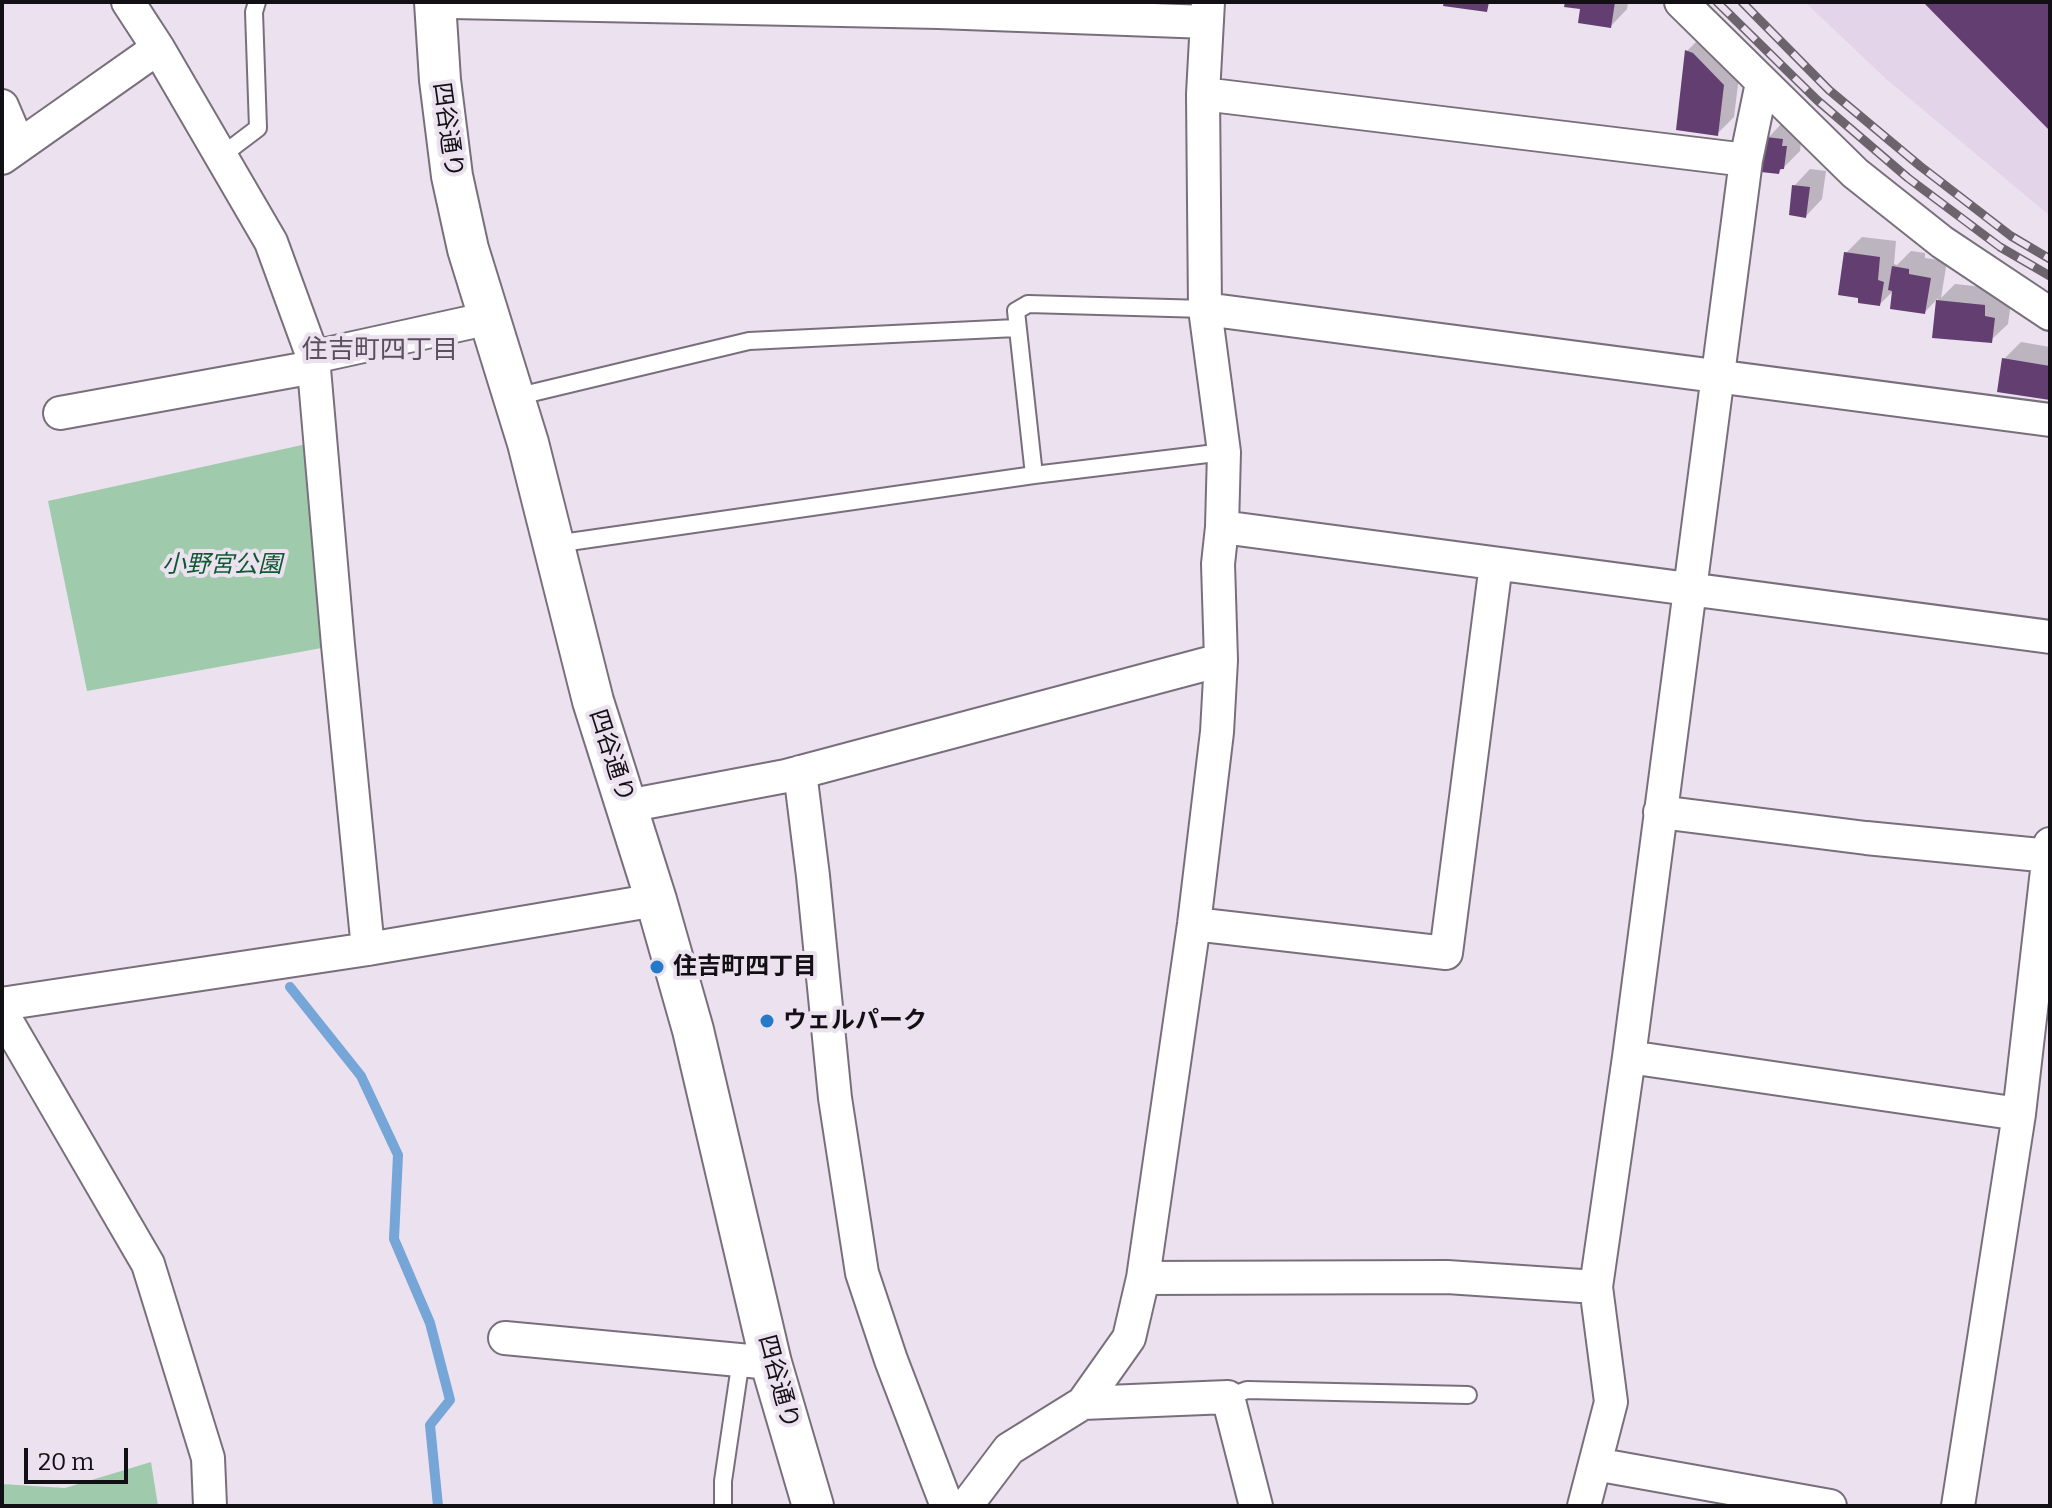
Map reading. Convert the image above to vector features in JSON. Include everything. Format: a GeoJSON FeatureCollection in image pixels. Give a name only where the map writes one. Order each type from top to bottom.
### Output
{"type":"FeatureCollection","features":[{"type":"Feature","properties":{"kind":"street"},"geometry":{"type":"LineString","coordinates":[[128,2],[271,242],[314,362],[368,949]]}},
{"type":"Feature","properties":{"kind":"street","name":"四谷通り"},"geometry":{"type":"LineString","coordinates":[[435,2],[440,80],[452,176],[468,249],[515,397],[593,701],[656,900],[693,1030],[756,1361],[813,1506]]}},
{"type":"Feature","properties":{"kind":"street"},"geometry":{"type":"LineString","coordinates":[[452,2],[1207,12],[1203,94],[1205,309],[1224,452],[1218,564],[1221,660],[1217,732],[1194,924],[1143,1278],[1129,1338],[1083,1403],[1009,1449],[966,1506]]}},
{"type":"Feature","properties":{"kind":"street"},"geometry":{"type":"LineString","coordinates":[[1681,2],[1855,173],[1942,242],[2050,314]]}},
{"type":"Feature","properties":{"kind":"street"},"geometry":{"type":"LineString","coordinates":[[2,106],[10,152],[158,48]]}},
{"type":"Feature","properties":{"kind":"street"},"geometry":{"type":"LineString","coordinates":[[1584,1506],[1611,1402],[1596,1287],[1746,160],[1762,83]]}},
{"type":"Feature","properties":{"kind":"street"},"geometry":{"type":"LineString","coordinates":[[1203,94],[1746,160]]}},
{"type":"Feature","properties":{"kind":"street"},"geometry":{"type":"LineString","coordinates":[[1205,309],[2050,420]]}},
{"type":"Feature","properties":{"kind":"street"},"geometry":{"type":"LineString","coordinates":[[60,413],[314,362],[490,318]]}},
{"type":"Feature","properties":{"kind":"street"},"geometry":{"type":"LineString","coordinates":[[1222,527],[2050,637]]}},
{"type":"Feature","properties":{"kind":"street"},"geometry":{"type":"LineString","coordinates":[[1194,924],[1446,953],[1496,564]]}},
{"type":"Feature","properties":{"kind":"street"},"geometry":{"type":"LineString","coordinates":[[627,806],[800,772],[1221,660]]}},
{"type":"Feature","properties":{"kind":"street"},"geometry":{"type":"LineString","coordinates":[[800,772],[835,1098],[862,1273],[896,1374],[947,1506]]}},
{"type":"Feature","properties":{"kind":"street"},"geometry":{"type":"LineString","coordinates":[[1660,812],[1866,838],[2049,852],[2037,1077],[2019,1114],[1958,1506]]}},
{"type":"Feature","properties":{"kind":"street"},"geometry":{"type":"LineString","coordinates":[[2,1004],[368,949],[656,900]]}},
{"type":"Feature","properties":{"kind":"street"},"geometry":{"type":"LineString","coordinates":[[2,1013],[148,1264],[208,1458],[210,1506]]}},
{"type":"Feature","properties":{"kind":"street"},"geometry":{"type":"LineString","coordinates":[[1629,1057],[2019,1114]]}},
{"type":"Feature","properties":{"kind":"street"},"geometry":{"type":"LineString","coordinates":[[1143,1278],[1447,1277],[1596,1287]]}},
{"type":"Feature","properties":{"kind":"street"},"geometry":{"type":"LineString","coordinates":[[505,1338],[756,1361]]}},
{"type":"Feature","properties":{"kind":"street"},"geometry":{"type":"LineString","coordinates":[[1083,1403],[1228,1397],[1256,1506]]}},
{"type":"Feature","properties":{"kind":"street"},"geometry":{"type":"LineString","coordinates":[[1595,1464],[1830,1506]]}},
{"type":"Feature","properties":{"kind":"lane"},"geometry":{"type":"LineString","coordinates":[[221,156],[258,128],[254,12],[257,2]]}},
{"type":"Feature","properties":{"kind":"lane"},"geometry":{"type":"LineString","coordinates":[[1034,475],[1016,311],[1028,304],[1205,309]]}},
{"type":"Feature","properties":{"kind":"lane"},"geometry":{"type":"LineString","coordinates":[[515,397],[749,341],[1016,328]]}},
{"type":"Feature","properties":{"kind":"lane"},"geometry":{"type":"LineString","coordinates":[[555,544],[1034,475],[1224,452]]}},
{"type":"Feature","properties":{"kind":"lane"},"geometry":{"type":"LineString","coordinates":[[723,1506],[723,1481],[756,1361]]}},
{"type":"Feature","properties":{"kind":"lane"},"geometry":{"type":"LineString","coordinates":[[1228,1397],[1247,1390],[1468,1395]]}},
{"type":"Feature","properties":{"kind":"shaded area"},"geometry":{"type":"Polygon","coordinates":[[[1805,2],[2050,2],[2050,216],[1884,77],[1805,2]]]}},
{"type":"Feature","properties":{"kind":"green space","name":"小野宮公園"},"geometry":{"type":"Polygon","coordinates":[[[311,443],[338,645],[87,691],[48,501],[311,443]]]}},
{"type":"Feature","properties":{"kind":"green space"},"geometry":{"type":"Polygon","coordinates":[[[151,1462],[158,1506],[2,1506],[2,1484],[65,1488],[151,1462]]]}},
{"type":"Feature","properties":{"kind":"building"},"geometry":{"type":"Polygon","coordinates":[[[1444,2],[1489,2],[1487,12],[1443,6],[1444,2]]]}},
{"type":"Feature","properties":{"kind":"building"},"geometry":{"type":"Polygon","coordinates":[[[1565,2],[1615,2],[1611,28],[1578,23],[1580,9],[1564,7],[1565,2]]]}},
{"type":"Feature","properties":{"kind":"building"},"geometry":{"type":"Polygon","coordinates":[[[1923,2],[2050,2],[2050,131],[1923,2]]]}},
{"type":"Feature","properties":{"kind":"building"},"geometry":{"type":"Polygon","coordinates":[[[1685,50],[1693,53],[1724,85],[1718,136],[1676,130],[1685,50]]]}},
{"type":"Feature","properties":{"kind":"building"},"geometry":{"type":"Polygon","coordinates":[[[1766,137],[1783,139],[1782,146],[1787,146],[1784,169],[1780,169],[1779,174],[1761,172],[1766,137]]]}},
{"type":"Feature","properties":{"kind":"building"},"geometry":{"type":"Polygon","coordinates":[[[1792,185],[1810,187],[1806,218],[1789,215],[1792,185]]]}},
{"type":"Feature","properties":{"kind":"building"},"geometry":{"type":"Polygon","coordinates":[[[1844,252],[1880,257],[1878,280],[1884,282],[1880,306],[1858,303],[1858,298],[1838,295],[1844,252]]]}},
{"type":"Feature","properties":{"kind":"building"},"geometry":{"type":"Polygon","coordinates":[[[1892,266],[1909,269],[1909,274],[1931,278],[1925,314],[1890,309],[1892,291],[1888,290],[1892,266]]]}},
{"type":"Feature","properties":{"kind":"building"},"geometry":{"type":"Polygon","coordinates":[[[1936,300],[1985,305],[1985,316],[1995,318],[1992,343],[1932,338],[1936,300]]]}},
{"type":"Feature","properties":{"kind":"building"},"geometry":{"type":"Polygon","coordinates":[[[2002,358],[2050,366],[2050,400],[1997,392],[2002,358]]]}},
{"type":"Feature","properties":{"kind":"waterway"},"geometry":{"type":"LineString","coordinates":[[290,987],[361,1076],[398,1155],[394,1239],[430,1323],[450,1400],[430,1425],[438,1506]]}},
{"type":"Feature","properties":{"kind":"railway"},"geometry":{"type":"LineString","coordinates":[[1717,2],[1817,100],[1908,178],[2000,247],[2050,276]]}},
{"type":"Feature","properties":{"kind":"railway"},"geometry":{"type":"LineString","coordinates":[[1742,2],[1829,90],[1920,166],[2011,236],[2050,259]]}},
{"type":"Feature","properties":{"kind":"place","name":"住吉町四丁目"},"geometry":{"type":"Point","coordinates":[657,967]}},
{"type":"Feature","properties":{"kind":"place","name":"ウェルパーク"},"geometry":{"type":"Point","coordinates":[767,1021]}},
{"type":"Feature","properties":{"kind":"district","name":"住吉町四丁目"},"geometry":{"type":"Point","coordinates":[380,351]}}]}
